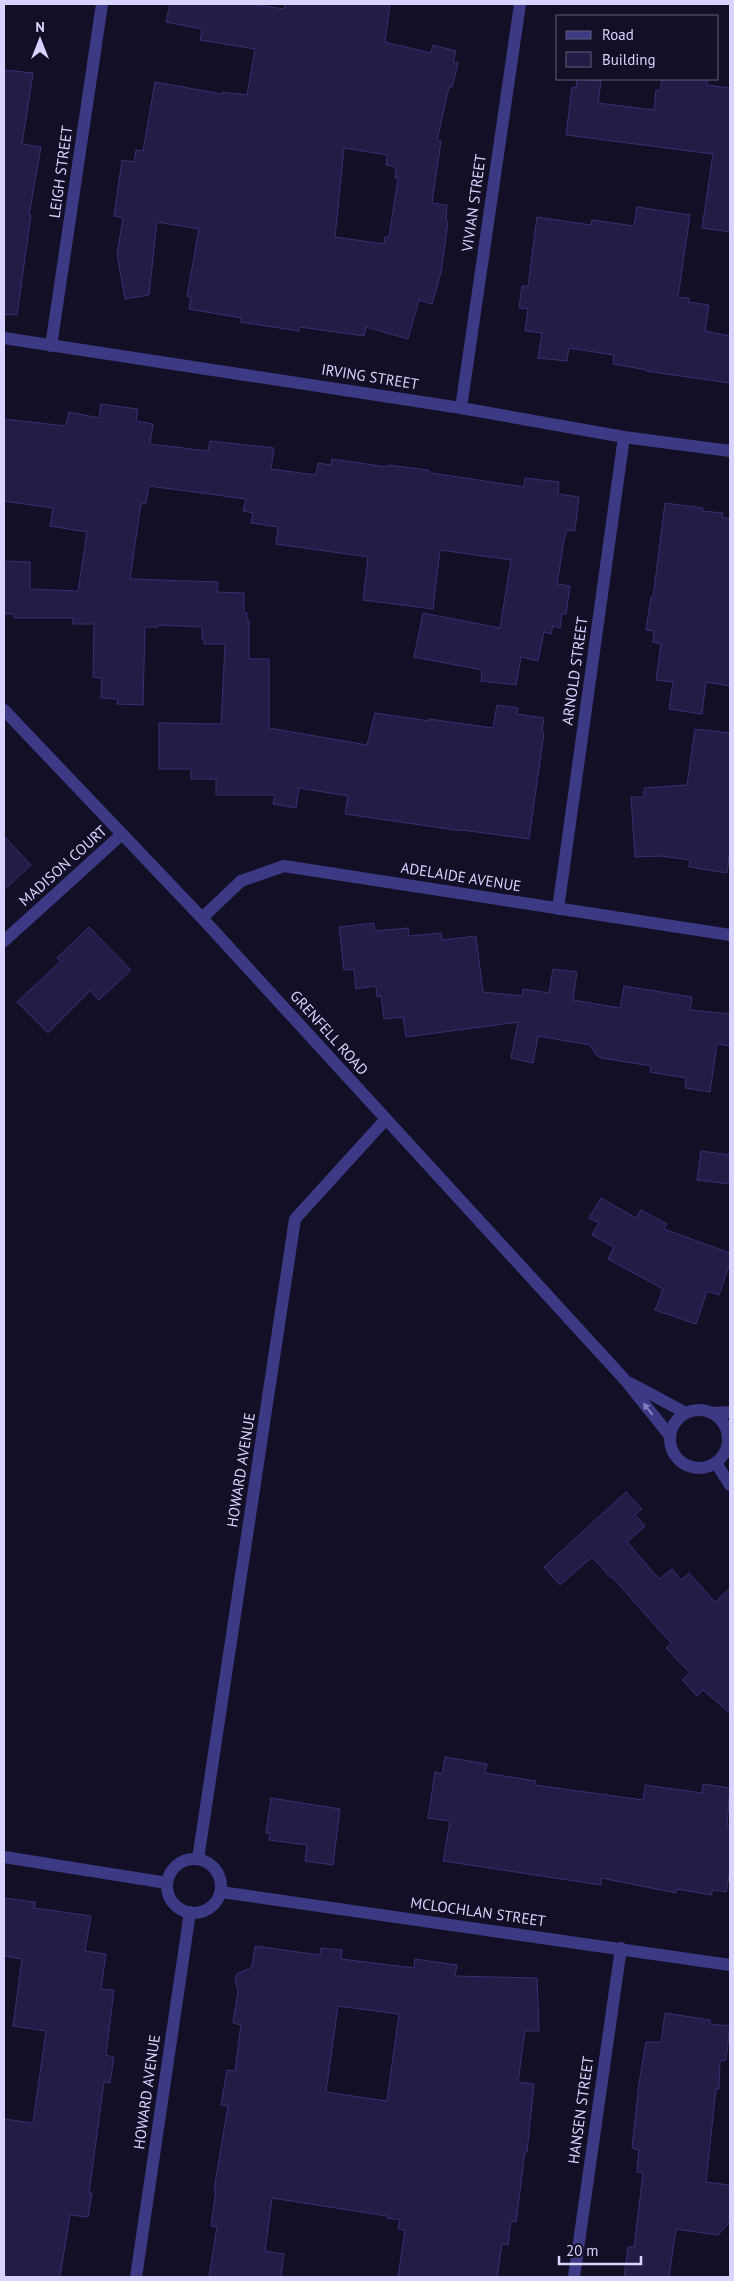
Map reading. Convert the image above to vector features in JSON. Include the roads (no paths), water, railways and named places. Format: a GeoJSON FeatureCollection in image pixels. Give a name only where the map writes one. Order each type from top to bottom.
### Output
{"type":"FeatureCollection","features":[{"type":"Feature","properties":{"kind":"street","name":"LEIGH STREET"},"geometry":{"type":"LineString","coordinates":[[51,346],[102,4]]}},
{"type":"Feature","properties":{"kind":"street","name":"VIVIAN STREET"},"geometry":{"type":"LineString","coordinates":[[461,408],[520,4]]}},
{"type":"Feature","properties":{"kind":"street","name":"IRVING STREET"},"geometry":{"type":"LineString","coordinates":[[4,338],[461,408],[624,437],[730,451]]}},
{"type":"Feature","properties":{"kind":"street","name":"ARNOLD STREET"},"geometry":{"type":"LineString","coordinates":[[558,909],[624,437]]}},
{"type":"Feature","properties":{"kind":"street","name":"GRENFELL ROAD"},"geometry":{"type":"LineString","coordinates":[[4,710],[202,918],[626,1381],[670,1436]]}},
{"type":"Feature","properties":{"kind":"street","name":"MADISON COURT"},"geometry":{"type":"LineString","coordinates":[[4,941],[121,835]]}},
{"type":"Feature","properties":{"kind":"street","name":"ADELAIDE AVENUE"},"geometry":{"type":"LineString","coordinates":[[202,918],[241,881],[284,866],[730,935]]}},
{"type":"Feature","properties":{"kind":"street","name":"HOWARD AVENUE"},"geometry":{"type":"LineString","coordinates":[[198,1859],[295,1219],[386,1119]]}},
{"type":"Feature","properties":{"kind":"street","name":"GRENFELL ROAD"},"geometry":{"type":"LineString","coordinates":[[626,1381],[686,1413]]}},
{"type":"Feature","properties":{"kind":"street"},"geometry":{"type":"LineString","coordinates":[[704,1410],[712,1413],[724,1424],[729,1447],[716,1463],[698,1468],[689,1466],[675,1455],[670,1436],[678,1419],[686,1413],[704,1410]]}},
{"type":"Feature","properties":{"kind":"street"},"geometry":{"type":"LineString","coordinates":[[712,1413],[730,1412]]}},
{"type":"Feature","properties":{"kind":"street"},"geometry":{"type":"LineString","coordinates":[[716,1463],[730,1485]]}},
{"type":"Feature","properties":{"kind":"street"},"geometry":{"type":"LineString","coordinates":[[4,1856],[154,1879],[167,1883]]}},
{"type":"Feature","properties":{"kind":"street"},"geometry":{"type":"LineString","coordinates":[[198,1859],[207,1862],[214,1868],[219,1876],[221,1892],[217,1900],[210,1907],[202,1911],[190,1912],[174,1904],[169,1895],[167,1883],[176,1866],[184,1861],[198,1859]]}},
{"type":"Feature","properties":{"kind":"street","name":"MCLOCHLAN STREET"},"geometry":{"type":"LineString","coordinates":[[221,1892],[730,1965]]}},
{"type":"Feature","properties":{"kind":"street","name":"HOWARD AVENUE"},"geometry":{"type":"LineString","coordinates":[[136,2277],[190,1912]]}},
{"type":"Feature","properties":{"kind":"street","name":"HANSEN STREET"},"geometry":{"type":"LineString","coordinates":[[574,2277],[621,1948]]}}]}
